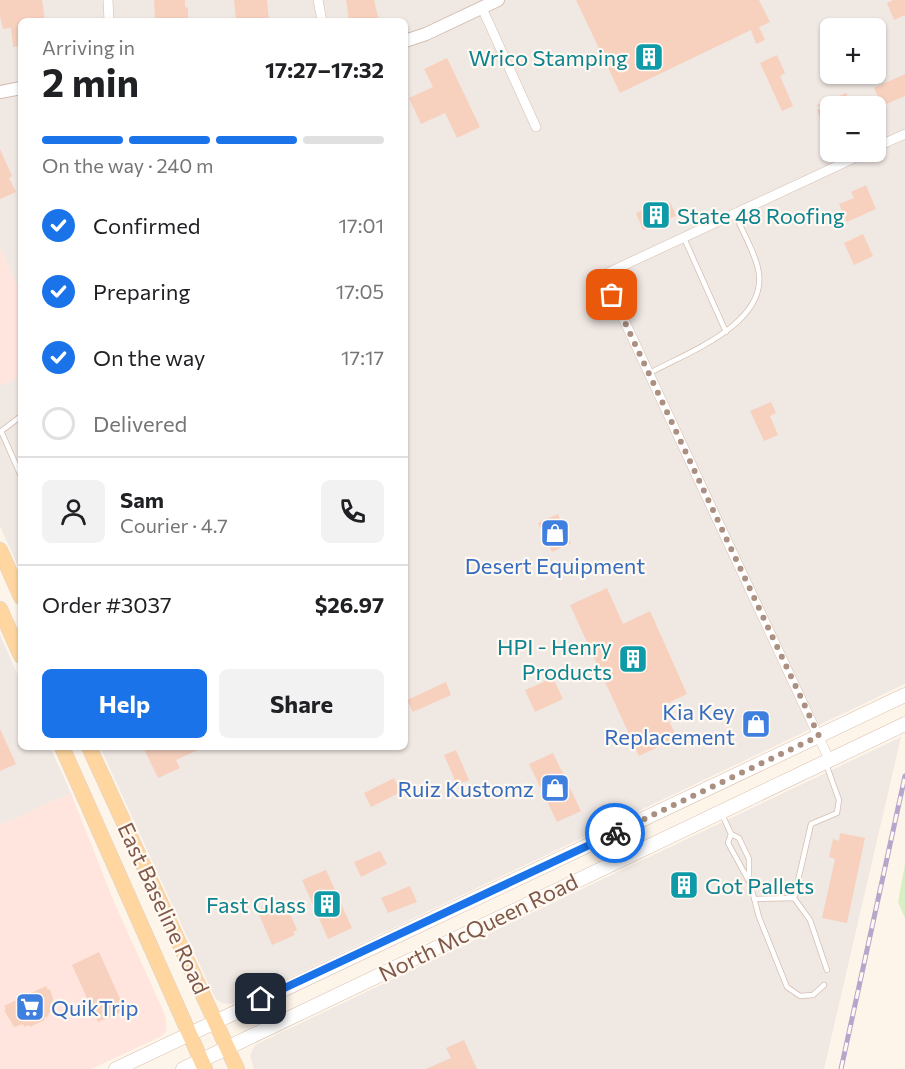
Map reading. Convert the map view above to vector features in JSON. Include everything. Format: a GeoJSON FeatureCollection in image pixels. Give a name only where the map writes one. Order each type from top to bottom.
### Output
{"type":"FeatureCollection","features":[{"type":"Feature","properties":{"kind":"main road"},"geometry":{"type":"LineString","coordinates":[[0,550],[18,590]]}},
{"type":"Feature","properties":{"kind":"main road"},"geometry":{"type":"LineString","coordinates":[[0,609],[18,649]]}},
{"type":"Feature","properties":{"kind":"main road","name":"North McQueen Road"},"geometry":{"type":"LineString","coordinates":[[116,1069],[905,695]]}},
{"type":"Feature","properties":{"kind":"main road","name":"North McQueen Road"},"geometry":{"type":"LineString","coordinates":[[183,1069],[212,1058],[483,924],[905,724]]}},
{"type":"Feature","properties":{"kind":"main road","name":"East Baseline Road"},"geometry":{"type":"LineString","coordinates":[[63,750],[189,1033],[212,1058],[237,1069]]}},
{"type":"Feature","properties":{"kind":"main road","name":"East Baseline Road"},"geometry":{"type":"LineString","coordinates":[[90,750],[211,1022],[212,1058]]}},
{"type":"Feature","properties":{"kind":"main road"},"geometry":{"type":"LineString","coordinates":[[471,900],[483,924]]}},
{"type":"Feature","properties":{"kind":"street"},"geometry":{"type":"LineString","coordinates":[[108,0],[109,18]]}},
{"type":"Feature","properties":{"kind":"street"},"geometry":{"type":"LineString","coordinates":[[318,0],[321,18]]}},
{"type":"Feature","properties":{"kind":"street"},"geometry":{"type":"LineString","coordinates":[[408,41],[498,0]]}},
{"type":"Feature","properties":{"kind":"street"},"geometry":{"type":"LineString","coordinates":[[482,8],[536,127]]}},
{"type":"Feature","properties":{"kind":"street"},"geometry":{"type":"LineString","coordinates":[[0,92],[18,89]]}},
{"type":"Feature","properties":{"kind":"street"},"geometry":{"type":"LineString","coordinates":[[886,143],[905,134]]}},
{"type":"Feature","properties":{"kind":"street"},"geometry":{"type":"LineString","coordinates":[[827,760],[819,736],[603,275],[846,162]]}},
{"type":"Feature","properties":{"kind":"lane"},"geometry":{"type":"LineString","coordinates":[[650,373],[726,332],[754,304],[760,289],[759,271],[735,214]]}},
{"type":"Feature","properties":{"kind":"lane"},"geometry":{"type":"LineString","coordinates":[[684,238],[726,332]]}},
{"type":"Feature","properties":{"kind":"lane"},"geometry":{"type":"LineString","coordinates":[[18,418],[1,431],[18,469]]}},
{"type":"Feature","properties":{"kind":"lane"},"geometry":{"type":"LineString","coordinates":[[827,760],[839,800],[837,813],[811,824],[794,898],[810,920],[827,970]]}},
{"type":"Feature","properties":{"kind":"lane"},"geometry":{"type":"LineString","coordinates":[[721,811],[731,834],[739,838],[749,859],[750,883]]}},
{"type":"Feature","properties":{"kind":"lane"},"geometry":{"type":"LineString","coordinates":[[731,834],[728,843],[750,883],[759,917],[787,987],[800,996],[813,995],[824,985]]}},
{"type":"Feature","properties":{"kind":"lane"},"geometry":{"type":"LineString","coordinates":[[755,899],[794,898]]}},
{"type":"Feature","properties":{"kind":"shaded area"},"geometry":{"type":"Polygon","coordinates":[[[0,0],[905,0],[905,684],[236,1003],[220,1002],[215,998],[101,750],[408,750],[408,18],[18,18],[18,286],[0,247],[0,0]]]}},
{"type":"Feature","properties":{"kind":"shaded area"},"geometry":{"type":"Polygon","coordinates":[[[0,247],[18,286],[18,377],[0,386],[0,247]]]}},
{"type":"Feature","properties":{"kind":"shaded area"},"geometry":{"type":"Polygon","coordinates":[[[18,377],[18,566],[0,526],[0,386],[18,377]]]}},
{"type":"Feature","properties":{"kind":"shaded area"},"geometry":{"type":"Polygon","coordinates":[[[0,635],[18,675],[18,750],[51,750],[71,793],[0,825],[0,635]]]}},
{"type":"Feature","properties":{"kind":"shaded area"},"geometry":{"type":"Polygon","coordinates":[[[901,737],[824,1069],[254,1069],[250,1055],[255,1045],[901,737]]]}},
{"type":"Feature","properties":{"kind":"shaded area"},"geometry":{"type":"Polygon","coordinates":[[[71,793],[114,902],[165,1015],[167,1030],[162,1036],[91,1069],[0,1069],[0,825],[71,793]]]}},
{"type":"Feature","properties":{"kind":"green space"},"geometry":{"type":"Polygon","coordinates":[[[905,864],[905,918],[898,902],[905,864]]]}},
{"type":"Feature","properties":{"kind":"building"},"geometry":{"type":"Polygon","coordinates":[[[0,0],[42,0],[45,18],[18,18],[18,46],[13,47],[11,28],[3,29],[0,0]]]}},
{"type":"Feature","properties":{"kind":"building"},"geometry":{"type":"Polygon","coordinates":[[[154,0],[185,0],[188,18],[155,18],[154,0]]]}},
{"type":"Feature","properties":{"kind":"building"},"geometry":{"type":"Polygon","coordinates":[[[234,0],[267,0],[269,18],[236,18],[234,0]]]}},
{"type":"Feature","properties":{"kind":"building"},"geometry":{"type":"Polygon","coordinates":[[[346,0],[374,0],[378,18],[349,18],[346,0]]]}},
{"type":"Feature","properties":{"kind":"building","name":"Wrico Stamping"},"geometry":{"type":"Polygon","coordinates":[[[576,0],[759,0],[770,22],[759,27],[765,40],[756,44],[751,30],[620,93],[576,0]]]}},
{"type":"Feature","properties":{"kind":"building"},"geometry":{"type":"Polygon","coordinates":[[[893,0],[905,0],[905,15],[894,20],[887,3],[893,0]]]}},
{"type":"Feature","properties":{"kind":"building"},"geometry":{"type":"Polygon","coordinates":[[[777,55],[785,73],[780,76],[793,106],[782,111],[760,63],[777,55]]]}},
{"type":"Feature","properties":{"kind":"building"},"geometry":{"type":"Polygon","coordinates":[[[447,58],[480,127],[457,138],[445,113],[421,124],[409,98],[433,87],[424,69],[447,58]]]}},
{"type":"Feature","properties":{"kind":"building"},"geometry":{"type":"Polygon","coordinates":[[[905,74],[905,96],[886,104],[886,96],[878,96],[874,88],[905,74]]]}},
{"type":"Feature","properties":{"kind":"building"},"geometry":{"type":"Polygon","coordinates":[[[0,149],[12,176],[9,178],[16,192],[0,199],[0,149]]]}},
{"type":"Feature","properties":{"kind":"building"},"geometry":{"type":"Polygon","coordinates":[[[866,185],[876,209],[847,222],[839,204],[854,198],[851,192],[866,185]]]}},
{"type":"Feature","properties":{"kind":"building","name":"State 48 Roofing"},"geometry":{"type":"Polygon","coordinates":[[[665,201],[666,204],[670,202],[676,216],[643,230],[636,213],[665,201]]]}},
{"type":"Feature","properties":{"kind":"building"},"geometry":{"type":"Polygon","coordinates":[[[863,234],[873,256],[854,265],[844,243],[863,234]]]}},
{"type":"Feature","properties":{"kind":"building"},"geometry":{"type":"Polygon","coordinates":[[[771,402],[776,413],[770,416],[778,435],[764,441],[750,411],[771,402]]]}},
{"type":"Feature","properties":{"kind":"building","name":"Desert Equipment"},"geometry":{"type":"Polygon","coordinates":[[[558,514],[571,543],[552,552],[538,523],[558,514]]]}},
{"type":"Feature","properties":{"kind":"building","name":"HPI - Henry Products"},"geometry":{"type":"Polygon","coordinates":[[[607,588],[623,624],[650,611],[687,694],[662,706],[677,738],[639,756],[570,605],[607,588]]]}},
{"type":"Feature","properties":{"kind":"building"},"geometry":{"type":"Polygon","coordinates":[[[553,678],[563,699],[535,712],[525,690],[553,678]]]}},
{"type":"Feature","properties":{"kind":"building"},"geometry":{"type":"Polygon","coordinates":[[[446,682],[451,695],[413,712],[408,700],[446,682]]]}},
{"type":"Feature","properties":{"kind":"building","name":"Kia Key Replacement"},"geometry":{"type":"Polygon","coordinates":[[[758,711],[767,732],[754,737],[746,717],[758,711]]]}},
{"type":"Feature","properties":{"kind":"building"},"geometry":{"type":"Polygon","coordinates":[[[0,729],[16,764],[0,771],[0,729]]]}},
{"type":"Feature","properties":{"kind":"building"},"geometry":{"type":"Polygon","coordinates":[[[144,750],[198,750],[176,760],[180,768],[158,778],[144,750]]]}},
{"type":"Feature","properties":{"kind":"building"},"geometry":{"type":"Polygon","coordinates":[[[456,750],[469,780],[457,785],[444,755],[456,750]]]}},
{"type":"Feature","properties":{"kind":"building","name":"Ruiz Kustomz"},"geometry":{"type":"Polygon","coordinates":[[[553,753],[581,811],[557,822],[529,764],[553,753]]]}},
{"type":"Feature","properties":{"kind":"building"},"geometry":{"type":"Polygon","coordinates":[[[394,778],[401,792],[371,807],[364,793],[394,778]]]}},
{"type":"Feature","properties":{"kind":"building"},"geometry":{"type":"Polygon","coordinates":[[[840,833],[865,838],[847,923],[822,918],[835,859],[829,857],[833,839],[839,841],[840,833]]]}},
{"type":"Feature","properties":{"kind":"building"},"geometry":{"type":"Polygon","coordinates":[[[380,851],[387,864],[361,877],[354,862],[380,851]]]}},
{"type":"Feature","properties":{"kind":"building","name":"Fast Glass"},"geometry":{"type":"Polygon","coordinates":[[[326,870],[352,928],[328,939],[302,880],[326,870]]]}},
{"type":"Feature","properties":{"kind":"building","name":"Got Pallets"},"geometry":{"type":"Polygon","coordinates":[[[685,876],[692,891],[683,894],[676,880],[685,876]]]}},
{"type":"Feature","properties":{"kind":"building"},"geometry":{"type":"Polygon","coordinates":[[[410,886],[417,902],[388,913],[381,898],[410,886]]]}},
{"type":"Feature","properties":{"kind":"building"},"geometry":{"type":"Polygon","coordinates":[[[281,900],[285,902],[297,930],[293,932],[295,935],[272,945],[257,910],[281,900]]]}},
{"type":"Feature","properties":{"kind":"building","name":"QuikTrip"},"geometry":{"type":"Polygon","coordinates":[[[99,952],[125,1010],[98,1022],[72,965],[99,952]]]}},
{"type":"Feature","properties":{"kind":"building","name":"QuikTrip"},"geometry":{"type":"Polygon","coordinates":[[[46,986],[48,990],[50,989],[56,1008],[44,1018],[45,1020],[30,1027],[29,1025],[24,1027],[23,1024],[14,1027],[4,1006],[46,986]]]}},
{"type":"Feature","properties":{"kind":"building"},"geometry":{"type":"Polygon","coordinates":[[[464,1040],[477,1069],[426,1069],[451,1058],[446,1048],[464,1040]]]}},
{"type":"Feature","properties":{"kind":"railway"},"geometry":{"type":"LineString","coordinates":[[841,1069],[905,776]]}},
{"type":"Feature","properties":{"kind":"way so far"},"geometry":{"type":"LineString","coordinates":[[612,295],[819,736],[615,833]]}},
{"type":"Feature","properties":{"kind":"place","name":"Wrico Stamping"},"geometry":{"type":"Point","coordinates":[649,57]}},
{"type":"Feature","properties":{"kind":"place","name":"State 48 Roofing"},"geometry":{"type":"Point","coordinates":[656,215]}},
{"type":"Feature","properties":{"kind":"place","name":"Desert Equipment"},"geometry":{"type":"Point","coordinates":[555,533]}},
{"type":"Feature","properties":{"kind":"place","name":"HPI - Henry Products"},"geometry":{"type":"Point","coordinates":[633,659]}},
{"type":"Feature","properties":{"kind":"place","name":"Kia Key Replacement"},"geometry":{"type":"Point","coordinates":[756,724]}},
{"type":"Feature","properties":{"kind":"place","name":"Ruiz Kustomz"},"geometry":{"type":"Point","coordinates":[555,788]}},
{"type":"Feature","properties":{"kind":"place","name":"Got Pallets"},"geometry":{"type":"Point","coordinates":[684,885]}},
{"type":"Feature","properties":{"kind":"place","name":"Fast Glass"},"geometry":{"type":"Point","coordinates":[327,904]}},
{"type":"Feature","properties":{"kind":"place","name":"QuikTrip"},"geometry":{"type":"Point","coordinates":[30,1007]}},
{"type":"Feature","properties":{"kind":"route"},"geometry":{"type":"LineString","coordinates":[[261,999],[615,833]]}}]}
